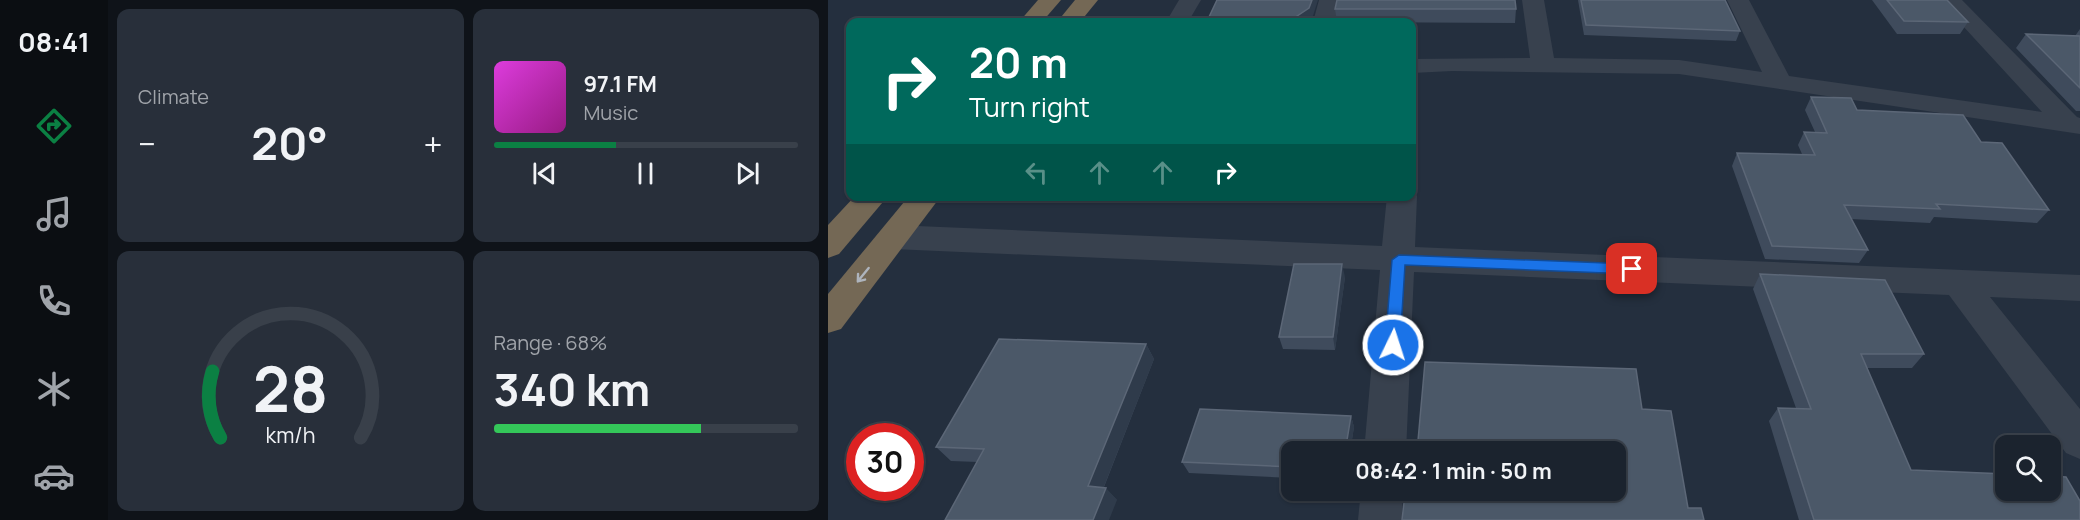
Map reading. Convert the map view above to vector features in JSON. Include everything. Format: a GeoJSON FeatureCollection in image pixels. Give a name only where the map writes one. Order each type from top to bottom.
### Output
{"type":"FeatureCollection","features":[{"type":"Feature","properties":{"kind":"highway"},"geometry":{"type":"LineString","coordinates":[[1034,18],[1050,0]]}},
{"type":"Feature","properties":{"kind":"highway"},"geometry":{"type":"LineString","coordinates":[[1071,18],[1087,0]]}},
{"type":"Feature","properties":{"kind":"highway"},"geometry":{"type":"LineString","coordinates":[[828,246],[868,201]]}},
{"type":"Feature","properties":{"kind":"highway"},"geometry":{"type":"LineString","coordinates":[[828,319],[922,201]]}},
{"type":"Feature","properties":{"kind":"street"},"geometry":{"type":"LineString","coordinates":[[1179,18],[1190,0]]}},
{"type":"Feature","properties":{"kind":"street"},"geometry":{"type":"LineString","coordinates":[[1325,18],[1330,0]]}},
{"type":"Feature","properties":{"kind":"street"},"geometry":{"type":"LineString","coordinates":[[1533,0],[1543,65]]}},
{"type":"Feature","properties":{"kind":"street"},"geometry":{"type":"LineString","coordinates":[[1738,0],[1780,82]]}},
{"type":"Feature","properties":{"kind":"street"},"geometry":{"type":"LineString","coordinates":[[1950,0],[2074,125]]}},
{"type":"Feature","properties":{"kind":"street"},"geometry":{"type":"LineString","coordinates":[[1416,66],[1452,63],[1679,67],[2074,125]]}},
{"type":"Feature","properties":{"kind":"street"},"geometry":{"type":"LineString","coordinates":[[1386,441],[1402,201]]}},
{"type":"Feature","properties":{"kind":"street"},"geometry":{"type":"LineString","coordinates":[[893,237],[2080,288]]}},
{"type":"Feature","properties":{"kind":"street"},"geometry":{"type":"LineString","coordinates":[[1959,283],[2080,440]]}},
{"type":"Feature","properties":{"kind":"street"},"geometry":{"type":"LineString","coordinates":[[1380,520],[1381,501]]}},
{"type":"Feature","properties":{"kind":"building"},"geometry":{"type":"Polygon","coordinates":[[[1217,0],[1312,0],[1309,8],[1294,18],[1209,17],[1217,0]]]}},
{"type":"Feature","properties":{"kind":"building"},"geometry":{"type":"Polygon","coordinates":[[[1337,0],[1515,0],[1516,9],[1335,9],[1337,0]]]}},
{"type":"Feature","properties":{"kind":"building"},"geometry":{"type":"Polygon","coordinates":[[[1581,0],[1725,0],[1740,31],[1586,25],[1581,0]]]}},
{"type":"Feature","properties":{"kind":"building"},"geometry":{"type":"Polygon","coordinates":[[[1887,0],[1947,0],[1968,22],[1904,21],[1887,0]]]}},
{"type":"Feature","properties":{"kind":"building"},"geometry":{"type":"Polygon","coordinates":[[[2026,34],[2080,36],[2080,88],[2026,34]]]}},
{"type":"Feature","properties":{"kind":"building"},"geometry":{"type":"Polygon","coordinates":[[[1811,97],[1851,98],[1857,110],[1963,115],[1981,142],[2002,143],[2049,210],[1936,204],[1940,209],[1844,205],[1868,250],[1772,246],[1737,153],[1815,155],[1804,132],[1827,133],[1811,97]]]}},
{"type":"Feature","properties":{"kind":"building"},"geometry":{"type":"Polygon","coordinates":[[[1294,264],[1342,264],[1333,337],[1279,337],[1294,264]]]}},
{"type":"Feature","properties":{"kind":"building"},"geometry":{"type":"Polygon","coordinates":[[[1760,274],[1885,280],[1924,354],[1861,354],[1911,470],[1995,474],[1995,501],[2061,501],[2061,477],[2066,477],[2080,501],[2080,520],[1814,520],[1778,408],[1811,409],[1760,274]]]}},
{"type":"Feature","properties":{"kind":"building"},"geometry":{"type":"Polygon","coordinates":[[[999,339],[1146,344],[1088,486],[1106,488],[1093,520],[945,520],[984,449],[936,447],[999,339]]]}},
{"type":"Feature","properties":{"kind":"building"},"geometry":{"type":"Polygon","coordinates":[[[1425,362],[1636,369],[1642,409],[1671,411],[1688,508],[1701,508],[1704,520],[1402,520],[1404,501],[1626,501],[1626,441],[1418,441],[1425,362]]]}},
{"type":"Feature","properties":{"kind":"building"},"geometry":{"type":"Polygon","coordinates":[[[1200,409],[1351,416],[1347,441],[1281,441],[1281,466],[1182,462],[1200,409]]]}},
{"type":"Feature","properties":{"kind":"route"},"geometry":{"type":"LineString","coordinates":[[1393,345],[1399,260],[1632,269]]}}]}
